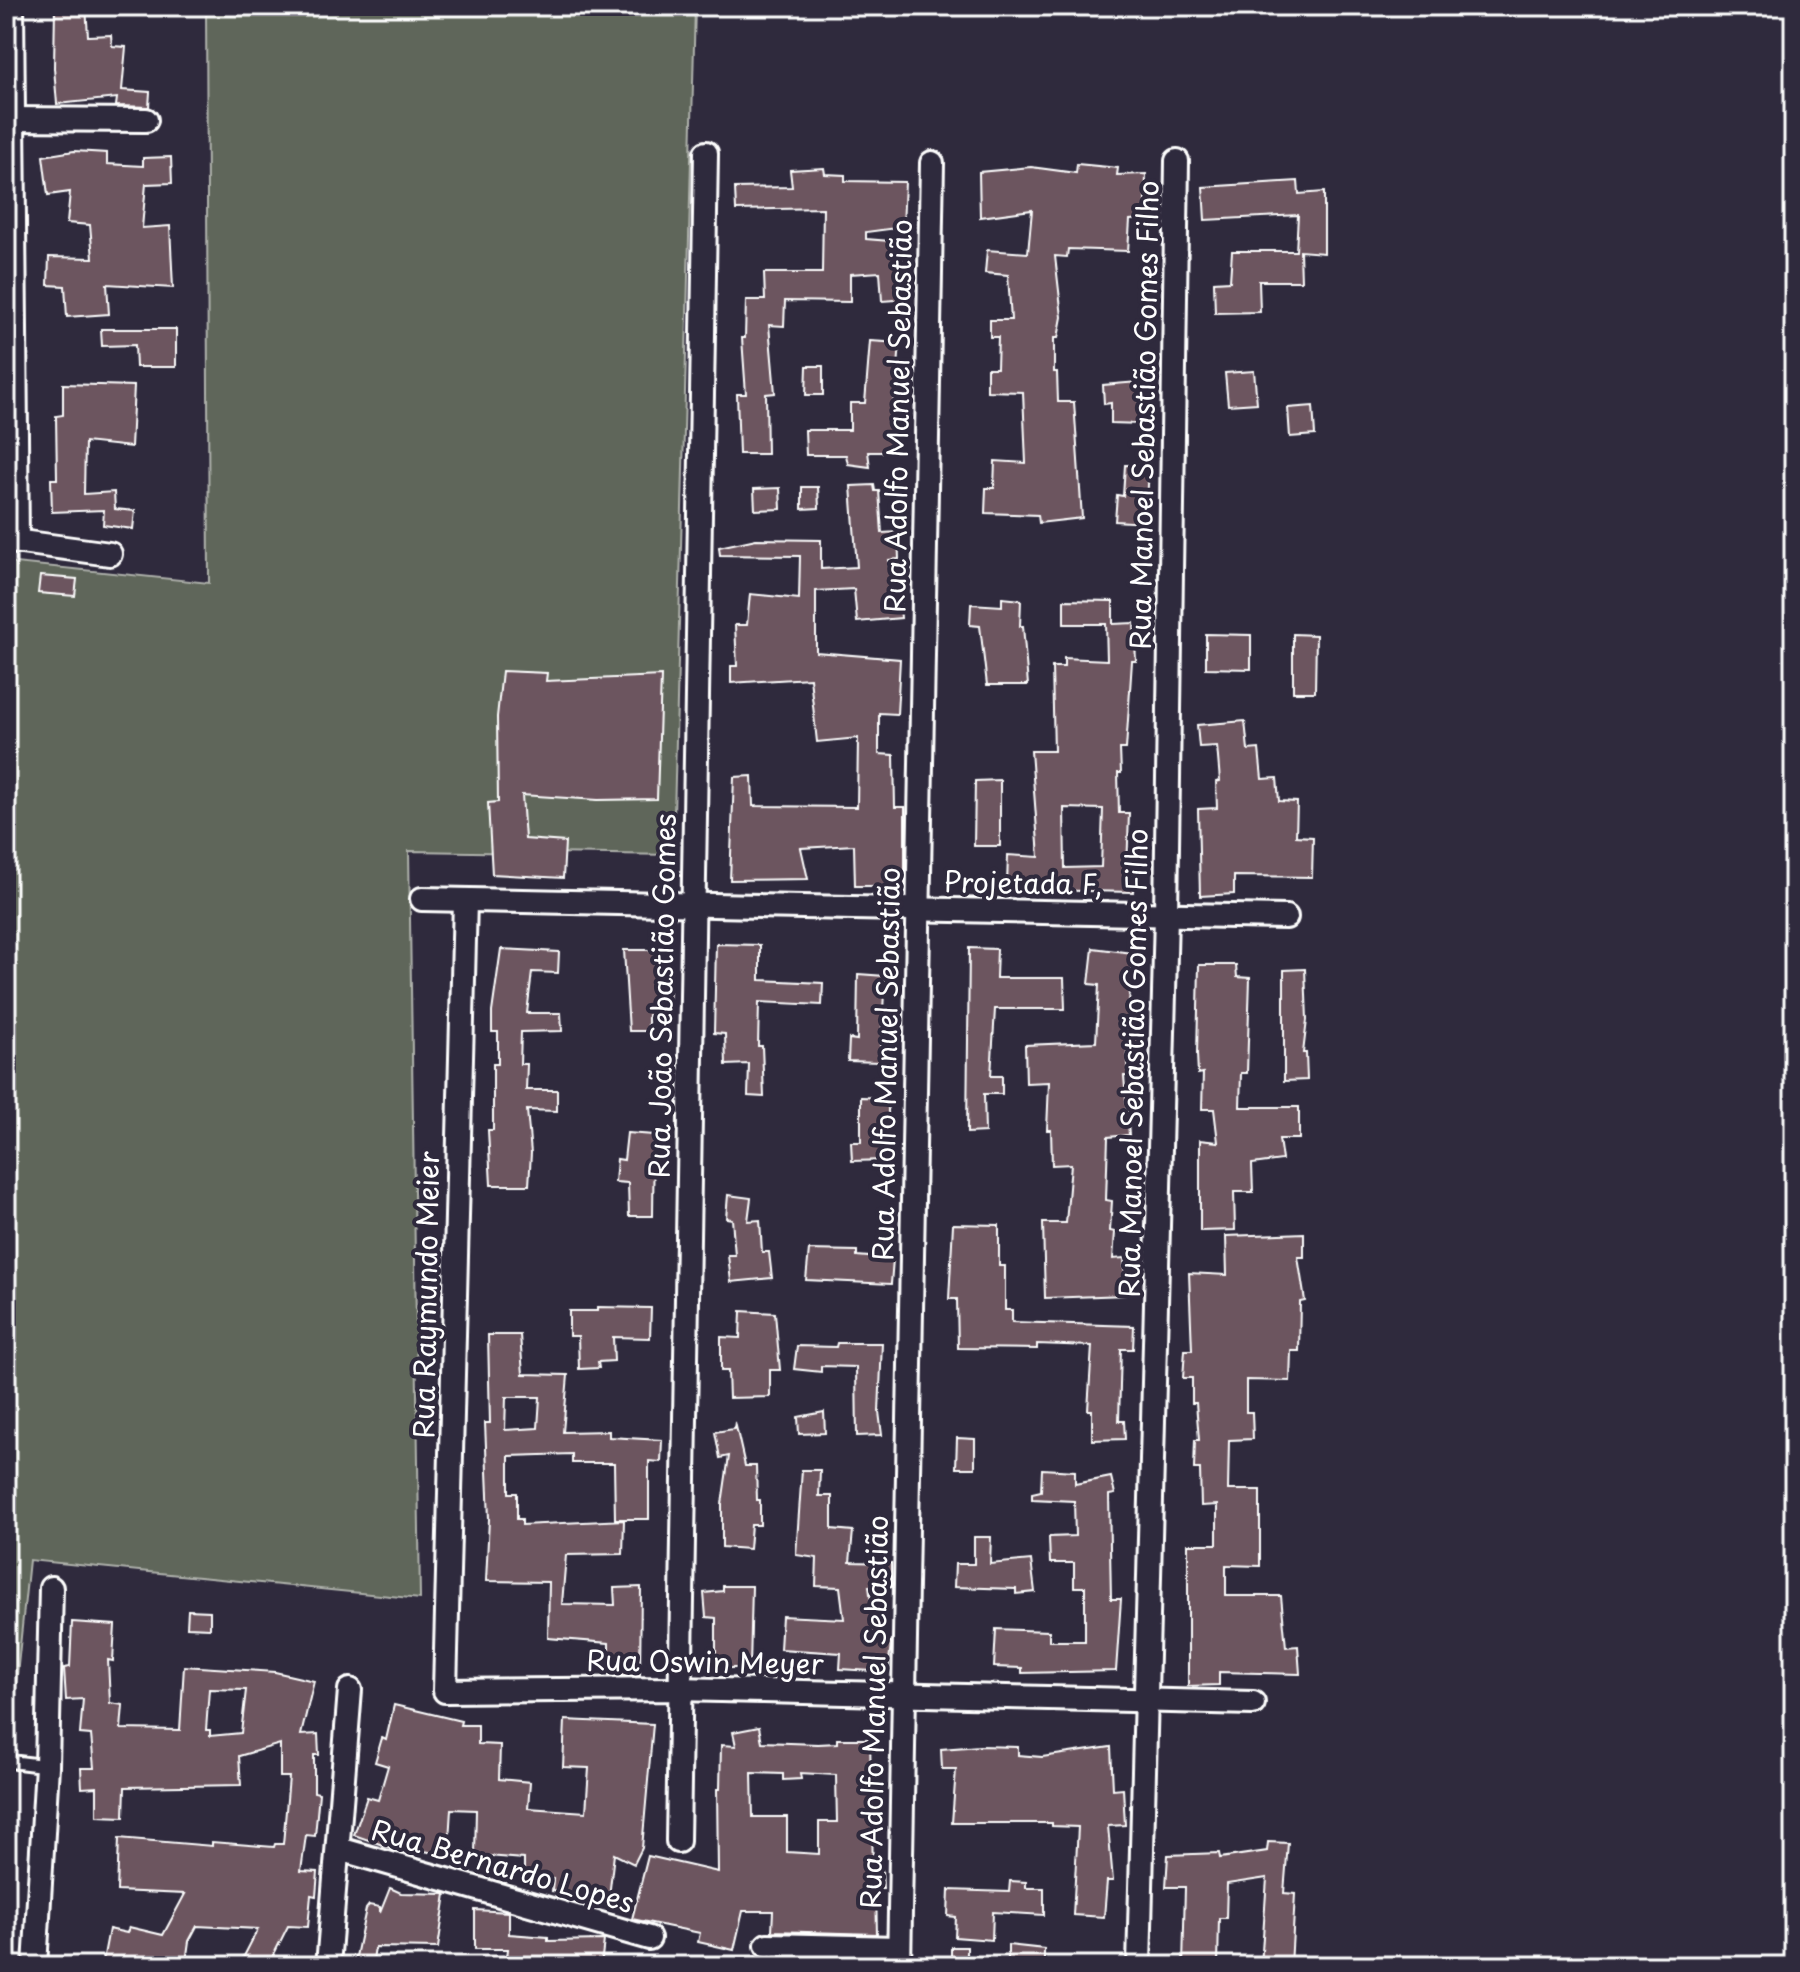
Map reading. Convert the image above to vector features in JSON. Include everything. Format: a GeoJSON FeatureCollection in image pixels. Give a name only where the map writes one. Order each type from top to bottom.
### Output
{"type":"FeatureCollection","features":[{"type":"Feature","properties":{"kind":"street"},"geometry":{"type":"LineString","coordinates":[[12,6],[11,541],[110,554]]}},
{"type":"Feature","properties":{"kind":"street"},"geometry":{"type":"LineString","coordinates":[[10,120],[146,120]]}},
{"type":"Feature","properties":{"kind":"street","name":"Rua João Sebastião Gomes"},"geometry":{"type":"LineString","coordinates":[[678,1841],[678,1689],[706,153]]}},
{"type":"Feature","properties":{"kind":"street","name":"Rua Manoel Sebastião Gomes Filho"},"geometry":{"type":"LineString","coordinates":[[1139,1966],[1166,915],[1177,161]]}},
{"type":"Feature","properties":{"kind":"street","name":"Rua Adolfo Manuel Sebastião"},"geometry":{"type":"LineString","coordinates":[[899,1957],[932,163]]}},
{"type":"Feature","properties":{"kind":"street","name":"Projetada F,"},"geometry":{"type":"LineString","coordinates":[[422,899],[1286,917]]}},
{"type":"Feature","properties":{"kind":"street","name":"Rua Raymundo Meier"},"geometry":{"type":"LineString","coordinates":[[445,1691],[465,900]]}},
{"type":"Feature","properties":{"kind":"street"},"geometry":{"type":"LineString","coordinates":[[35,1966],[47,1766],[51,1588]]}},
{"type":"Feature","properties":{"kind":"street","name":"Rua Oswin Meyer"},"geometry":{"type":"LineString","coordinates":[[445,1691],[678,1689],[1253,1703]]}},
{"type":"Feature","properties":{"kind":"street"},"geometry":{"type":"LineString","coordinates":[[328,1966],[350,1690]]}},
{"type":"Feature","properties":{"kind":"street","name":"Rua Bernardo Lopes"},"geometry":{"type":"LineString","coordinates":[[339,1849],[649,1938]]}},
{"type":"Feature","properties":{"kind":"street"},"geometry":{"type":"LineString","coordinates":[[767,1945],[899,1957]]}},
{"type":"Feature","properties":{"kind":"lane"},"geometry":{"type":"LineString","coordinates":[[6,1761],[47,1766]]}},
{"type":"Feature","properties":{"kind":"shaded area"},"geometry":{"type":"Polygon","coordinates":[[[206,6],[695,6],[673,855],[409,851],[420,1599],[29,1560],[10,1742],[6,1741],[6,562],[209,583],[206,6]]]}},
{"type":"Feature","properties":{"kind":"building"},"geometry":{"type":"Polygon","coordinates":[[[55,6],[86,6],[88,36],[111,35],[112,46],[126,47],[122,90],[150,92],[149,107],[116,106],[117,98],[57,104],[55,6]]]}},
{"type":"Feature","properties":{"kind":"building"},"geometry":{"type":"Polygon","coordinates":[[[74,151],[107,153],[107,164],[143,166],[143,158],[171,157],[172,183],[146,184],[142,228],[170,226],[173,288],[107,284],[109,314],[67,317],[65,286],[48,285],[49,257],[93,258],[90,225],[67,223],[70,192],[48,195],[43,156],[74,151]]]}},
{"type":"Feature","properties":{"kind":"building"},"geometry":{"type":"Polygon","coordinates":[[[1077,164],[1118,168],[1117,175],[1146,174],[1145,219],[1130,220],[1128,251],[1068,249],[1067,257],[1055,256],[1062,317],[1058,338],[1054,338],[1054,372],[1057,372],[1058,402],[1074,402],[1082,518],[1039,523],[1038,515],[985,513],[986,488],[994,488],[995,461],[1026,463],[1023,392],[987,391],[987,368],[997,368],[998,337],[990,337],[990,320],[1011,320],[1008,275],[985,273],[987,250],[1028,253],[1032,210],[980,217],[979,172],[1031,167],[1076,173],[1077,164]]]}},
{"type":"Feature","properties":{"kind":"building"},"geometry":{"type":"Polygon","coordinates":[[[824,168],[825,174],[845,175],[845,181],[905,182],[903,227],[866,232],[866,239],[902,242],[902,270],[907,270],[909,299],[882,301],[880,272],[850,274],[850,302],[785,301],[784,326],[769,325],[775,393],[766,394],[767,454],[739,454],[737,394],[746,394],[742,338],[745,338],[746,300],[765,300],[764,273],[822,273],[823,208],[736,210],[735,188],[792,187],[790,170],[824,168]]]}},
{"type":"Feature","properties":{"kind":"building"},"geometry":{"type":"Polygon","coordinates":[[[1298,181],[1299,194],[1324,192],[1324,253],[1300,251],[1301,281],[1259,281],[1260,312],[1215,313],[1214,282],[1230,281],[1232,251],[1296,251],[1298,215],[1205,220],[1203,187],[1298,181]]]}},
{"type":"Feature","properties":{"kind":"building"},"geometry":{"type":"Polygon","coordinates":[[[101,329],[176,329],[176,367],[136,367],[135,345],[102,346],[101,329]]]}},
{"type":"Feature","properties":{"kind":"building"},"geometry":{"type":"Polygon","coordinates":[[[870,341],[900,343],[897,379],[901,379],[901,396],[894,395],[890,452],[868,452],[870,467],[848,464],[846,455],[806,455],[805,430],[850,430],[850,403],[865,403],[870,341]]]}},
{"type":"Feature","properties":{"kind":"building"},"geometry":{"type":"Polygon","coordinates":[[[807,366],[823,366],[823,395],[806,395],[807,366]]]}},
{"type":"Feature","properties":{"kind":"building"},"geometry":{"type":"Polygon","coordinates":[[[1254,371],[1257,403],[1228,405],[1225,373],[1254,371]]]}},
{"type":"Feature","properties":{"kind":"building"},"geometry":{"type":"Polygon","coordinates":[[[1138,382],[1141,424],[1111,423],[1111,403],[1104,404],[1103,385],[1138,382]]]}},
{"type":"Feature","properties":{"kind":"building"},"geometry":{"type":"Polygon","coordinates":[[[63,384],[134,386],[131,447],[85,442],[84,494],[114,492],[115,509],[135,511],[133,529],[103,525],[104,510],[52,512],[51,479],[57,479],[56,416],[63,415],[63,384]]]}},
{"type":"Feature","properties":{"kind":"building"},"geometry":{"type":"Polygon","coordinates":[[[1313,406],[1315,435],[1290,437],[1288,408],[1313,406]]]}},
{"type":"Feature","properties":{"kind":"building"},"geometry":{"type":"Polygon","coordinates":[[[1125,465],[1149,466],[1146,523],[1115,521],[1117,495],[1123,496],[1125,465]]]}},
{"type":"Feature","properties":{"kind":"building"},"geometry":{"type":"Polygon","coordinates":[[[874,485],[875,491],[879,491],[882,533],[898,532],[899,559],[889,560],[893,596],[899,596],[901,618],[857,622],[854,589],[816,591],[816,652],[900,659],[897,714],[879,713],[879,754],[894,755],[895,807],[905,807],[905,886],[855,886],[854,845],[801,848],[808,879],[730,880],[734,777],[752,776],[753,806],[857,807],[858,738],[817,742],[810,678],[731,683],[731,666],[737,666],[735,625],[747,625],[750,594],[799,599],[800,556],[720,555],[719,547],[756,539],[821,540],[821,569],[857,567],[851,486],[874,485]]]}},
{"type":"Feature","properties":{"kind":"building"},"geometry":{"type":"Polygon","coordinates":[[[802,487],[818,487],[819,508],[802,509],[802,487]]]}},
{"type":"Feature","properties":{"kind":"building"},"geometry":{"type":"Polygon","coordinates":[[[780,488],[781,509],[755,510],[754,489],[780,488]]]}},
{"type":"Feature","properties":{"kind":"building"},"geometry":{"type":"Polygon","coordinates":[[[40,576],[77,579],[75,596],[38,593],[40,576]]]}},
{"type":"Feature","properties":{"kind":"building"},"geometry":{"type":"Polygon","coordinates":[[[1002,598],[1021,600],[1020,626],[1023,626],[1028,685],[987,685],[980,626],[970,625],[971,604],[1002,606],[1002,598]]]}},
{"type":"Feature","properties":{"kind":"building"},"geometry":{"type":"Polygon","coordinates":[[[1064,600],[1113,601],[1113,624],[1134,623],[1136,661],[1132,661],[1126,749],[1120,749],[1121,773],[1118,773],[1119,813],[1129,813],[1127,871],[1134,872],[1133,892],[1039,890],[1039,886],[1007,885],[1008,855],[1039,857],[1031,751],[1054,751],[1052,667],[1064,667],[1064,658],[1107,660],[1106,624],[1064,624],[1064,600]],[[1064,808],[1065,868],[1101,867],[1103,809],[1064,808]]]}},
{"type":"Feature","properties":{"kind":"building"},"geometry":{"type":"Polygon","coordinates":[[[1206,634],[1251,635],[1251,669],[1206,668],[1206,634]]]}},
{"type":"Feature","properties":{"kind":"building"},"geometry":{"type":"Polygon","coordinates":[[[1293,634],[1316,635],[1315,692],[1293,692],[1293,634]]]}},
{"type":"Feature","properties":{"kind":"building"},"geometry":{"type":"Polygon","coordinates":[[[502,671],[547,673],[546,681],[661,676],[657,799],[598,800],[522,795],[525,839],[565,842],[563,878],[492,874],[488,803],[498,802],[497,717],[502,671]]]}},
{"type":"Feature","properties":{"kind":"building"},"geometry":{"type":"Polygon","coordinates":[[[1245,721],[1248,750],[1259,749],[1262,779],[1277,778],[1279,801],[1297,802],[1296,836],[1313,837],[1312,877],[1234,876],[1234,894],[1200,896],[1198,809],[1217,808],[1216,782],[1220,781],[1217,746],[1199,747],[1197,725],[1245,721]]]}},
{"type":"Feature","properties":{"kind":"building"},"geometry":{"type":"Polygon","coordinates":[[[1000,780],[1000,846],[974,846],[975,781],[1000,780]]]}},
{"type":"Feature","properties":{"kind":"building"},"geometry":{"type":"Polygon","coordinates":[[[716,944],[760,945],[760,980],[823,983],[822,1005],[759,1002],[758,1046],[762,1046],[764,1097],[748,1096],[749,1064],[726,1065],[725,1034],[714,1033],[716,944]]]}},
{"type":"Feature","properties":{"kind":"building"},"geometry":{"type":"Polygon","coordinates":[[[969,948],[997,949],[996,978],[1064,978],[1065,1009],[995,1009],[991,1076],[1002,1076],[1002,1094],[984,1094],[985,1132],[967,1133],[969,948]]]}},
{"type":"Feature","properties":{"kind":"building"},"geometry":{"type":"Polygon","coordinates":[[[1093,948],[1133,953],[1127,1029],[1139,1029],[1138,1046],[1127,1045],[1129,1076],[1124,1076],[1129,1135],[1108,1137],[1106,1200],[1112,1201],[1110,1231],[1115,1232],[1113,1259],[1124,1258],[1126,1295],[1045,1298],[1043,1223],[1066,1223],[1071,1164],[1052,1165],[1051,1130],[1047,1130],[1049,1082],[1026,1083],[1025,1045],[1096,1042],[1099,985],[1089,984],[1093,948]]]}},
{"type":"Feature","properties":{"kind":"building"},"geometry":{"type":"Polygon","coordinates":[[[501,949],[559,952],[558,973],[532,972],[527,1013],[561,1013],[562,1031],[521,1032],[520,1064],[527,1064],[526,1090],[557,1090],[557,1111],[527,1110],[531,1153],[529,1185],[491,1185],[488,1130],[493,1130],[493,1064],[498,1064],[498,1032],[492,1032],[492,1012],[501,949]]]}},
{"type":"Feature","properties":{"kind":"building"},"geometry":{"type":"Polygon","coordinates":[[[624,950],[655,950],[655,990],[670,991],[668,1016],[648,1015],[648,1031],[629,1031],[624,950]]]}},
{"type":"Feature","properties":{"kind":"building"},"geometry":{"type":"Polygon","coordinates":[[[1199,965],[1236,965],[1237,977],[1250,978],[1247,1073],[1241,1073],[1240,1107],[1299,1107],[1299,1139],[1279,1139],[1282,1160],[1252,1164],[1253,1192],[1234,1192],[1235,1230],[1200,1231],[1200,1140],[1218,1142],[1214,1109],[1202,1109],[1203,1073],[1198,1074],[1199,965]]]}},
{"type":"Feature","properties":{"kind":"building"},"geometry":{"type":"Polygon","coordinates":[[[1305,969],[1307,1020],[1303,1053],[1306,1053],[1307,1080],[1284,1081],[1284,970],[1305,969]]]}},
{"type":"Feature","properties":{"kind":"building"},"geometry":{"type":"Polygon","coordinates":[[[858,974],[885,976],[880,1062],[848,1061],[849,1039],[857,1040],[858,974]]]}},
{"type":"Feature","properties":{"kind":"building"},"geometry":{"type":"Polygon","coordinates":[[[861,1097],[888,1098],[888,1124],[884,1124],[885,1160],[852,1161],[851,1142],[861,1142],[861,1097]]]}},
{"type":"Feature","properties":{"kind":"building"},"geometry":{"type":"Polygon","coordinates":[[[627,1133],[654,1135],[653,1216],[629,1216],[628,1183],[615,1182],[617,1159],[624,1160],[627,1133]]]}},
{"type":"Feature","properties":{"kind":"building"},"geometry":{"type":"Polygon","coordinates":[[[728,1195],[751,1198],[748,1221],[760,1220],[762,1252],[769,1252],[772,1278],[731,1282],[728,1255],[735,1255],[732,1219],[726,1218],[728,1195]]]}},
{"type":"Feature","properties":{"kind":"building"},"geometry":{"type":"Polygon","coordinates":[[[953,1224],[999,1225],[999,1266],[1005,1266],[1005,1310],[1012,1310],[1012,1322],[1134,1326],[1133,1349],[1121,1349],[1119,1421],[1124,1421],[1125,1439],[1092,1440],[1092,1410],[1088,1410],[1092,1346],[1037,1344],[1037,1349],[958,1348],[957,1299],[949,1299],[953,1224]]]}},
{"type":"Feature","properties":{"kind":"building"},"geometry":{"type":"Polygon","coordinates":[[[1304,1233],[1304,1257],[1298,1257],[1305,1301],[1300,1302],[1299,1351],[1291,1351],[1290,1381],[1246,1380],[1246,1412],[1252,1412],[1253,1439],[1229,1440],[1228,1490],[1260,1490],[1260,1566],[1226,1565],[1226,1596],[1281,1596],[1286,1647],[1298,1646],[1300,1674],[1219,1672],[1219,1685],[1188,1686],[1188,1544],[1217,1544],[1217,1505],[1201,1506],[1200,1469],[1194,1469],[1195,1440],[1199,1440],[1196,1403],[1192,1403],[1192,1378],[1183,1378],[1185,1350],[1192,1350],[1189,1273],[1227,1275],[1226,1236],[1304,1233]]]}},
{"type":"Feature","properties":{"kind":"building"},"geometry":{"type":"Polygon","coordinates":[[[809,1250],[857,1251],[857,1256],[893,1259],[891,1284],[806,1280],[809,1250]]]}},
{"type":"Feature","properties":{"kind":"building"},"geometry":{"type":"Polygon","coordinates":[[[597,1307],[651,1308],[650,1338],[613,1337],[614,1361],[598,1362],[599,1368],[579,1369],[578,1336],[569,1336],[569,1311],[597,1311],[597,1307]]]}},
{"type":"Feature","properties":{"kind":"building"},"geometry":{"type":"Polygon","coordinates":[[[741,1311],[775,1313],[780,1370],[770,1370],[770,1397],[729,1398],[728,1371],[721,1371],[721,1337],[740,1338],[741,1311]]]}},
{"type":"Feature","properties":{"kind":"building"},"geometry":{"type":"Polygon","coordinates":[[[488,1335],[520,1335],[523,1374],[568,1375],[563,1432],[609,1431],[609,1437],[662,1440],[661,1462],[649,1461],[649,1519],[615,1519],[614,1463],[572,1463],[572,1454],[509,1456],[509,1493],[517,1493],[517,1519],[522,1519],[522,1525],[624,1520],[623,1554],[566,1555],[562,1604],[615,1605],[614,1588],[641,1587],[640,1675],[609,1675],[609,1643],[548,1638],[549,1582],[486,1581],[489,1519],[485,1423],[490,1423],[488,1335]],[[506,1397],[505,1430],[538,1428],[540,1397],[506,1397]]]}},
{"type":"Feature","properties":{"kind":"building"},"geometry":{"type":"Polygon","coordinates":[[[837,1343],[882,1343],[879,1412],[882,1435],[857,1436],[856,1367],[821,1366],[821,1372],[794,1369],[797,1346],[836,1347],[837,1343]]]}},
{"type":"Feature","properties":{"kind":"building"},"geometry":{"type":"Polygon","coordinates":[[[824,1412],[825,1433],[799,1434],[798,1417],[824,1412]]]}},
{"type":"Feature","properties":{"kind":"building"},"geometry":{"type":"Polygon","coordinates":[[[735,1422],[745,1466],[756,1466],[757,1500],[760,1500],[760,1525],[751,1525],[749,1549],[722,1547],[722,1504],[729,1456],[720,1458],[715,1432],[734,1429],[735,1422]]]}},
{"type":"Feature","properties":{"kind":"building"},"geometry":{"type":"Polygon","coordinates":[[[957,1438],[975,1439],[975,1468],[956,1468],[957,1438]]]}},
{"type":"Feature","properties":{"kind":"building"},"geometry":{"type":"Polygon","coordinates":[[[1042,1469],[1075,1471],[1075,1484],[1111,1477],[1115,1494],[1109,1495],[1111,1599],[1121,1599],[1116,1671],[1022,1673],[1022,1668],[994,1667],[996,1629],[1049,1631],[1049,1641],[1085,1641],[1085,1587],[1074,1587],[1074,1563],[1050,1563],[1049,1537],[1075,1536],[1074,1501],[1032,1499],[1032,1493],[1041,1491],[1042,1469]]]}},
{"type":"Feature","properties":{"kind":"building"},"geometry":{"type":"Polygon","coordinates":[[[802,1470],[820,1470],[819,1496],[832,1496],[832,1529],[853,1531],[850,1562],[891,1563],[891,1587],[869,1586],[876,1641],[891,1642],[888,1672],[840,1669],[841,1653],[780,1649],[782,1616],[844,1619],[840,1587],[816,1586],[817,1558],[796,1555],[802,1470]]]}},
{"type":"Feature","properties":{"kind":"building"},"geometry":{"type":"Polygon","coordinates":[[[974,1537],[991,1537],[990,1564],[1031,1560],[1035,1592],[1016,1594],[1016,1589],[954,1587],[955,1564],[974,1564],[974,1537]]]}},
{"type":"Feature","properties":{"kind":"building"},"geometry":{"type":"Polygon","coordinates":[[[723,1586],[752,1586],[750,1668],[716,1668],[716,1618],[706,1617],[704,1593],[723,1591],[723,1586]]]}},
{"type":"Feature","properties":{"kind":"building"},"geometry":{"type":"Polygon","coordinates":[[[188,1610],[210,1611],[210,1628],[187,1627],[188,1610]]]}},
{"type":"Feature","properties":{"kind":"building"},"geometry":{"type":"Polygon","coordinates":[[[72,1622],[115,1625],[113,1661],[108,1660],[110,1703],[123,1705],[121,1729],[180,1730],[184,1666],[275,1672],[314,1681],[301,1735],[318,1734],[319,1755],[314,1755],[314,1792],[319,1793],[315,1836],[306,1835],[301,1871],[318,1872],[316,1896],[311,1895],[308,1927],[288,1926],[268,1966],[258,1966],[243,1958],[258,1929],[197,1926],[189,1941],[186,1962],[154,1957],[151,1966],[102,1966],[109,1929],[127,1933],[129,1927],[163,1935],[185,1894],[117,1891],[119,1838],[212,1846],[212,1842],[274,1847],[275,1844],[283,1844],[289,1777],[280,1777],[280,1744],[239,1756],[241,1785],[125,1787],[124,1817],[97,1816],[97,1787],[82,1788],[81,1768],[94,1768],[91,1735],[80,1734],[83,1699],[66,1700],[64,1668],[70,1667],[72,1622]],[[209,1689],[206,1730],[210,1730],[210,1736],[241,1733],[246,1690],[209,1689]]]}},
{"type":"Feature","properties":{"kind":"building"},"geometry":{"type":"Polygon","coordinates":[[[394,1705],[461,1721],[460,1725],[478,1725],[478,1744],[500,1745],[499,1779],[530,1782],[528,1808],[586,1812],[589,1768],[563,1767],[565,1720],[653,1724],[642,1848],[634,1864],[614,1854],[609,1897],[552,1891],[553,1879],[524,1878],[524,1859],[475,1855],[476,1810],[451,1809],[448,1856],[396,1845],[394,1849],[354,1835],[367,1797],[378,1800],[388,1766],[375,1762],[382,1738],[386,1740],[394,1705]]]}},
{"type":"Feature","properties":{"kind":"building"},"geometry":{"type":"Polygon","coordinates":[[[759,1727],[762,1742],[818,1744],[837,1743],[837,1739],[870,1739],[873,1870],[882,1870],[883,1889],[876,1889],[877,1934],[772,1931],[773,1911],[743,1911],[734,1950],[698,1942],[700,1933],[632,1919],[648,1856],[718,1872],[717,1789],[720,1789],[721,1745],[736,1746],[733,1732],[759,1727]],[[752,1773],[753,1817],[787,1817],[787,1852],[819,1854],[819,1822],[837,1822],[836,1775],[800,1773],[801,1779],[783,1780],[783,1774],[752,1773]]]}},
{"type":"Feature","properties":{"kind":"building"},"geometry":{"type":"Polygon","coordinates":[[[1018,1747],[1018,1755],[1042,1757],[1111,1747],[1113,1789],[1123,1788],[1125,1825],[1108,1826],[1113,1881],[1107,1881],[1104,1917],[1073,1915],[1078,1827],[1052,1826],[1052,1823],[952,1823],[956,1769],[942,1769],[941,1749],[1018,1747]]]}},
{"type":"Feature","properties":{"kind":"building"},"geometry":{"type":"Polygon","coordinates":[[[1268,1842],[1288,1843],[1284,1893],[1295,1894],[1291,1966],[1261,1966],[1267,1878],[1227,1884],[1226,1918],[1219,1918],[1218,1966],[1183,1966],[1185,1887],[1166,1887],[1168,1855],[1219,1853],[1220,1858],[1267,1851],[1268,1842]]]}},
{"type":"Feature","properties":{"kind":"building"},"geometry":{"type":"Polygon","coordinates":[[[1010,1881],[1026,1882],[1026,1888],[1044,1888],[1044,1915],[993,1912],[992,1940],[955,1937],[956,1917],[948,1916],[949,1890],[1009,1892],[1010,1881]]]}},
{"type":"Feature","properties":{"kind":"building"},"geometry":{"type":"Polygon","coordinates":[[[390,1888],[401,1893],[446,1894],[438,1948],[375,1947],[372,1966],[354,1966],[366,1909],[369,1905],[380,1907],[380,1913],[390,1888]]]}},
{"type":"Feature","properties":{"kind":"building"},"geometry":{"type":"Polygon","coordinates":[[[475,1910],[509,1912],[509,1934],[548,1937],[548,1941],[604,1940],[601,1966],[506,1966],[508,1949],[475,1949],[475,1910]]]}},
{"type":"Feature","properties":{"kind":"building"},"geometry":{"type":"Polygon","coordinates":[[[1008,1945],[1044,1949],[1044,1966],[1008,1966],[1008,1945]]]}},
{"type":"Feature","properties":{"kind":"building"},"geometry":{"type":"Polygon","coordinates":[[[951,1947],[967,1947],[967,1966],[951,1966],[951,1947]]]}},
{"type":"Feature","properties":{"kind":"building"},"geometry":{"type":"Polygon","coordinates":[[[774,1959],[869,1961],[869,1966],[774,1966],[774,1959]]]}}]}
